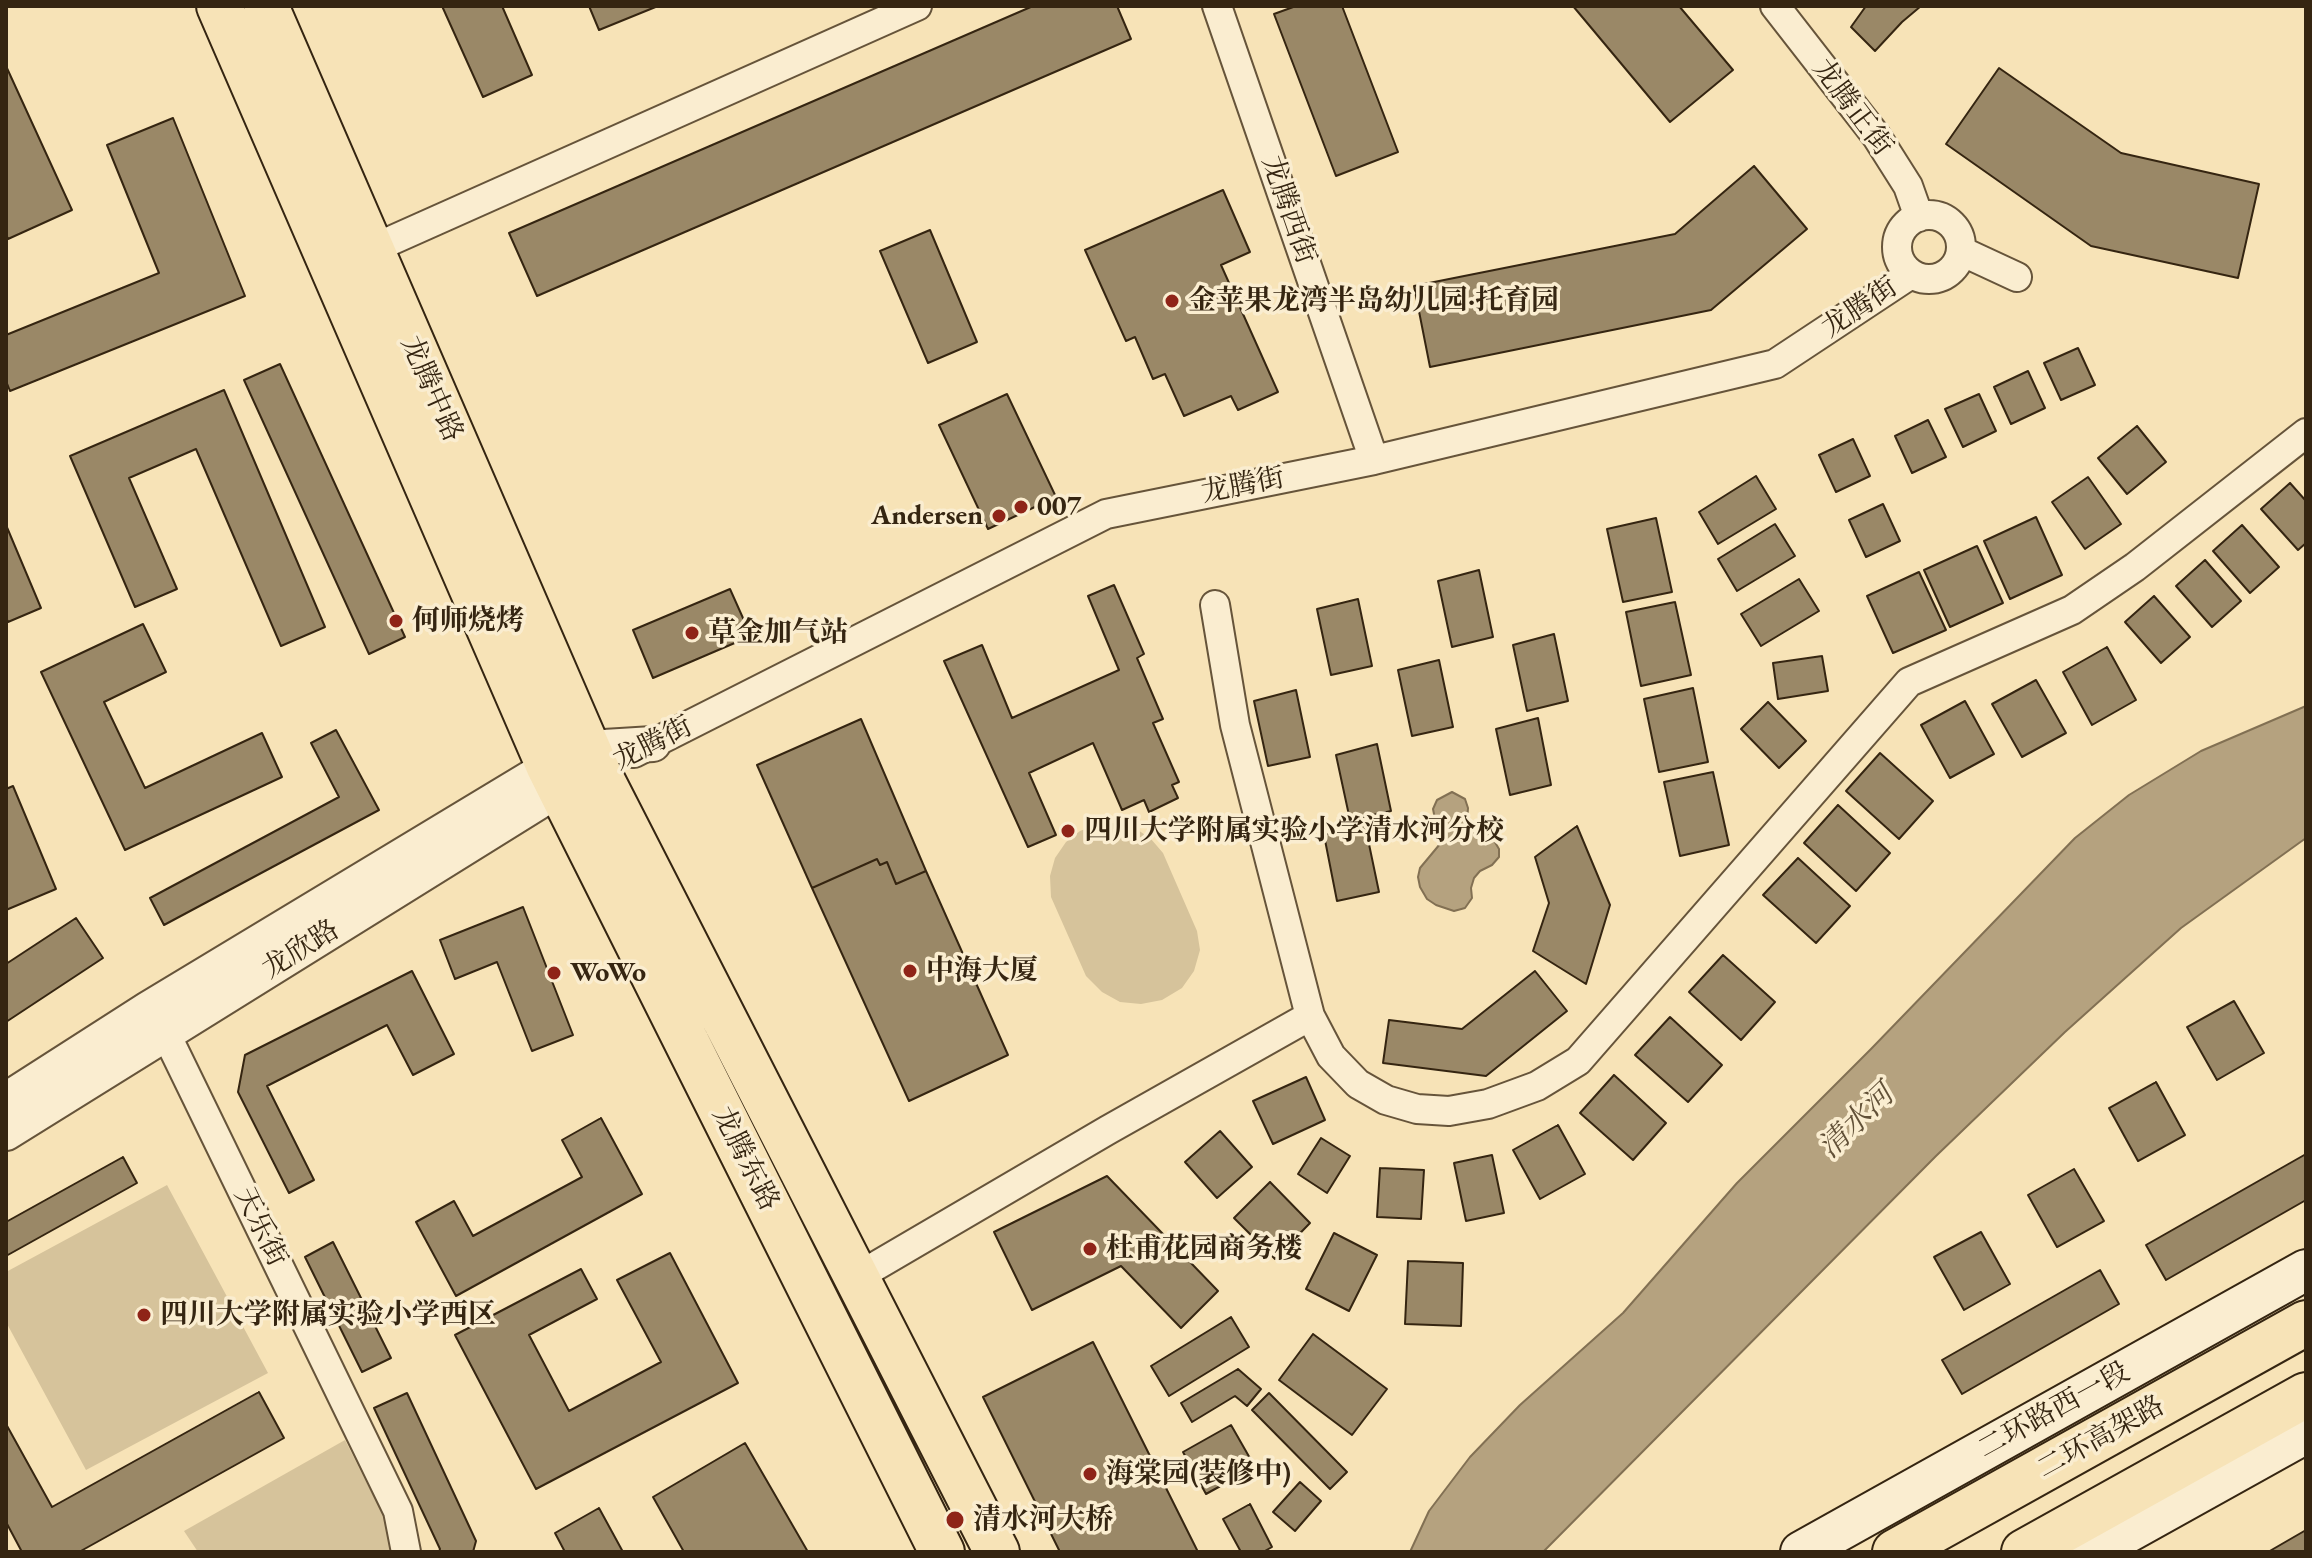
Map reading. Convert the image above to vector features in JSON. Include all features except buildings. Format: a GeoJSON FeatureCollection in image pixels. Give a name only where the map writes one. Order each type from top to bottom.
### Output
{"type":"FeatureCollection","features":[{"type":"Feature","properties":{"kind":"main road","name":"龙腾中路"},"geometry":{"type":"LineString","coordinates":[[219,6],[574,769]]}},
{"type":"Feature","properties":{"kind":"main road","name":"龙腾中路"},"geometry":{"type":"LineString","coordinates":[[266,6],[370,250],[574,769]]}},
{"type":"Feature","properties":{"kind":"main road","name":"龙腾东路"},"geometry":{"type":"LineString","coordinates":[[574,769],[857,1277],[997,1552]]}},
{"type":"Feature","properties":{"kind":"main road","name":"龙腾东路"},"geometry":{"type":"LineString","coordinates":[[574,769],[942,1552]]}},
{"type":"Feature","properties":{"kind":"main road","name":"二环路西一段"},"geometry":{"type":"LineString","coordinates":[[1801,1552],[2306,1270]]}},
{"type":"Feature","properties":{"kind":"main road","name":"二环高架路"},"geometry":{"type":"LineString","coordinates":[[1895,1552],[2306,1323]]}},
{"type":"Feature","properties":{"kind":"main road"},"geometry":{"type":"LineString","coordinates":[[2024,1552],[2306,1395]]}},
{"type":"Feature","properties":{"kind":"main road"},"geometry":{"type":"LineString","coordinates":[[2092,1552],[2306,1433]]}},
{"type":"Feature","properties":{"kind":"street"},"geometry":{"type":"LineString","coordinates":[[370,250],[917,6]]}},
{"type":"Feature","properties":{"kind":"street","name":"龙腾西街"},"geometry":{"type":"LineString","coordinates":[[1217,6],[1374,460]]}},
{"type":"Feature","properties":{"kind":"street","name":"龙腾正街"},"geometry":{"type":"LineString","coordinates":[[1775,6],[1877,137],[1908,186],[1919,217]]}},
{"type":"Feature","properties":{"kind":"street"},"geometry":{"type":"LineString","coordinates":[[1938,216],[1949,221],[1961,240],[1958,261],[1942,277],[1931,279],[1911,274],[1899,258],[1897,248],[1903,229],[1919,217],[1938,216]]}},
{"type":"Feature","properties":{"kind":"street"},"geometry":{"type":"LineString","coordinates":[[1961,251],[2017,277]]}},
{"type":"Feature","properties":{"kind":"street","name":"龙腾街"},"geometry":{"type":"LineString","coordinates":[[653,744],[1106,514],[1374,460],[1775,364],[1911,274]]}},
{"type":"Feature","properties":{"kind":"street"},"geometry":{"type":"LineString","coordinates":[[1215,605],[1235,725],[1310,1016],[1331,1056],[1358,1084],[1386,1100],[1417,1109],[1449,1111],[1488,1104],[1537,1086],[1578,1061],[1909,682],[2072,610],[2135,567],[2306,433]]}},
{"type":"Feature","properties":{"kind":"street"},"geometry":{"type":"LineString","coordinates":[[6,1100],[148,1009],[574,769],[653,744]]}},
{"type":"Feature","properties":{"kind":"street","name":"龙欣路"},"geometry":{"type":"LineString","coordinates":[[6,1133],[166,1034],[574,769]]}},
{"type":"Feature","properties":{"kind":"street"},"geometry":{"type":"LineString","coordinates":[[857,1277],[1310,1016]]}},
{"type":"Feature","properties":{"kind":"street","name":"天乐街"},"geometry":{"type":"LineString","coordinates":[[166,1034],[398,1511],[406,1552]]}},
{"type":"Feature","properties":{"kind":"shaded area"},"geometry":{"type":"Polygon","coordinates":[[[1117,823],[1135,828],[1151,839],[1163,853],[1197,931],[1200,950],[1194,971],[1182,988],[1162,1000],[1141,1004],[1120,1002],[1102,992],[1086,976],[1051,897],[1050,876],[1055,858],[1066,842],[1080,831],[1098,824],[1117,823]]]}},
{"type":"Feature","properties":{"kind":"shaded area"},"geometry":{"type":"Polygon","coordinates":[[[167,1185],[268,1373],[86,1470],[6,1322],[6,1272],[167,1185]]]}},
{"type":"Feature","properties":{"kind":"shaded area"},"geometry":{"type":"Polygon","coordinates":[[[345,1440],[384,1517],[393,1552],[198,1552],[184,1531],[345,1440]]]}},
{"type":"Feature","properties":{"kind":"water","name":"清水河"},"geometry":{"type":"Polygon","coordinates":[[[2306,706],[2306,838],[2181,928],[2065,1032],[1936,1156],[1543,1552],[1410,1552],[1429,1511],[1470,1457],[1520,1405],[1623,1313],[1737,1183],[2075,838],[2129,795],[2201,751],[2306,706]]]}},
{"type":"Feature","properties":{"kind":"water"},"geometry":{"type":"Polygon","coordinates":[[[1452,792],[1465,799],[1470,829],[1490,834],[1499,849],[1499,857],[1474,878],[1472,898],[1465,908],[1454,911],[1427,899],[1418,877],[1420,868],[1440,844],[1433,809],[1437,800],[1452,792]]]}},
{"type":"Feature","properties":{"kind":"place","name":"金苹果龙湾半岛幼儿园·托育园"},"geometry":{"type":"Point","coordinates":[1172,301]}},
{"type":"Feature","properties":{"kind":"place","name":"007"},"geometry":{"type":"Point","coordinates":[1021,507]}},
{"type":"Feature","properties":{"kind":"place","name":"Andersen"},"geometry":{"type":"Point","coordinates":[999,516]}},
{"type":"Feature","properties":{"kind":"place","name":"何师烧烤"},"geometry":{"type":"Point","coordinates":[396,621]}},
{"type":"Feature","properties":{"kind":"place","name":"草金加气站"},"geometry":{"type":"Point","coordinates":[692,633]}},
{"type":"Feature","properties":{"kind":"place","name":"四川大学附属实验小学清水河分校"},"geometry":{"type":"Point","coordinates":[1068,831]}},
{"type":"Feature","properties":{"kind":"place","name":"中海大厦"},"geometry":{"type":"Point","coordinates":[910,971]}},
{"type":"Feature","properties":{"kind":"place","name":"WoWo"},"geometry":{"type":"Point","coordinates":[554,973]}},
{"type":"Feature","properties":{"kind":"place","name":"杜甫花园商务楼"},"geometry":{"type":"Point","coordinates":[1090,1249]}},
{"type":"Feature","properties":{"kind":"place","name":"四川大学附属实验小学西区"},"geometry":{"type":"Point","coordinates":[144,1315]}},
{"type":"Feature","properties":{"kind":"place","name":"海棠园(装修中)"},"geometry":{"type":"Point","coordinates":[1090,1474]}},
{"type":"Feature","properties":{"kind":"place","name":"清水河大桥"},"geometry":{"type":"Point","coordinates":[955,1520]}}]}
